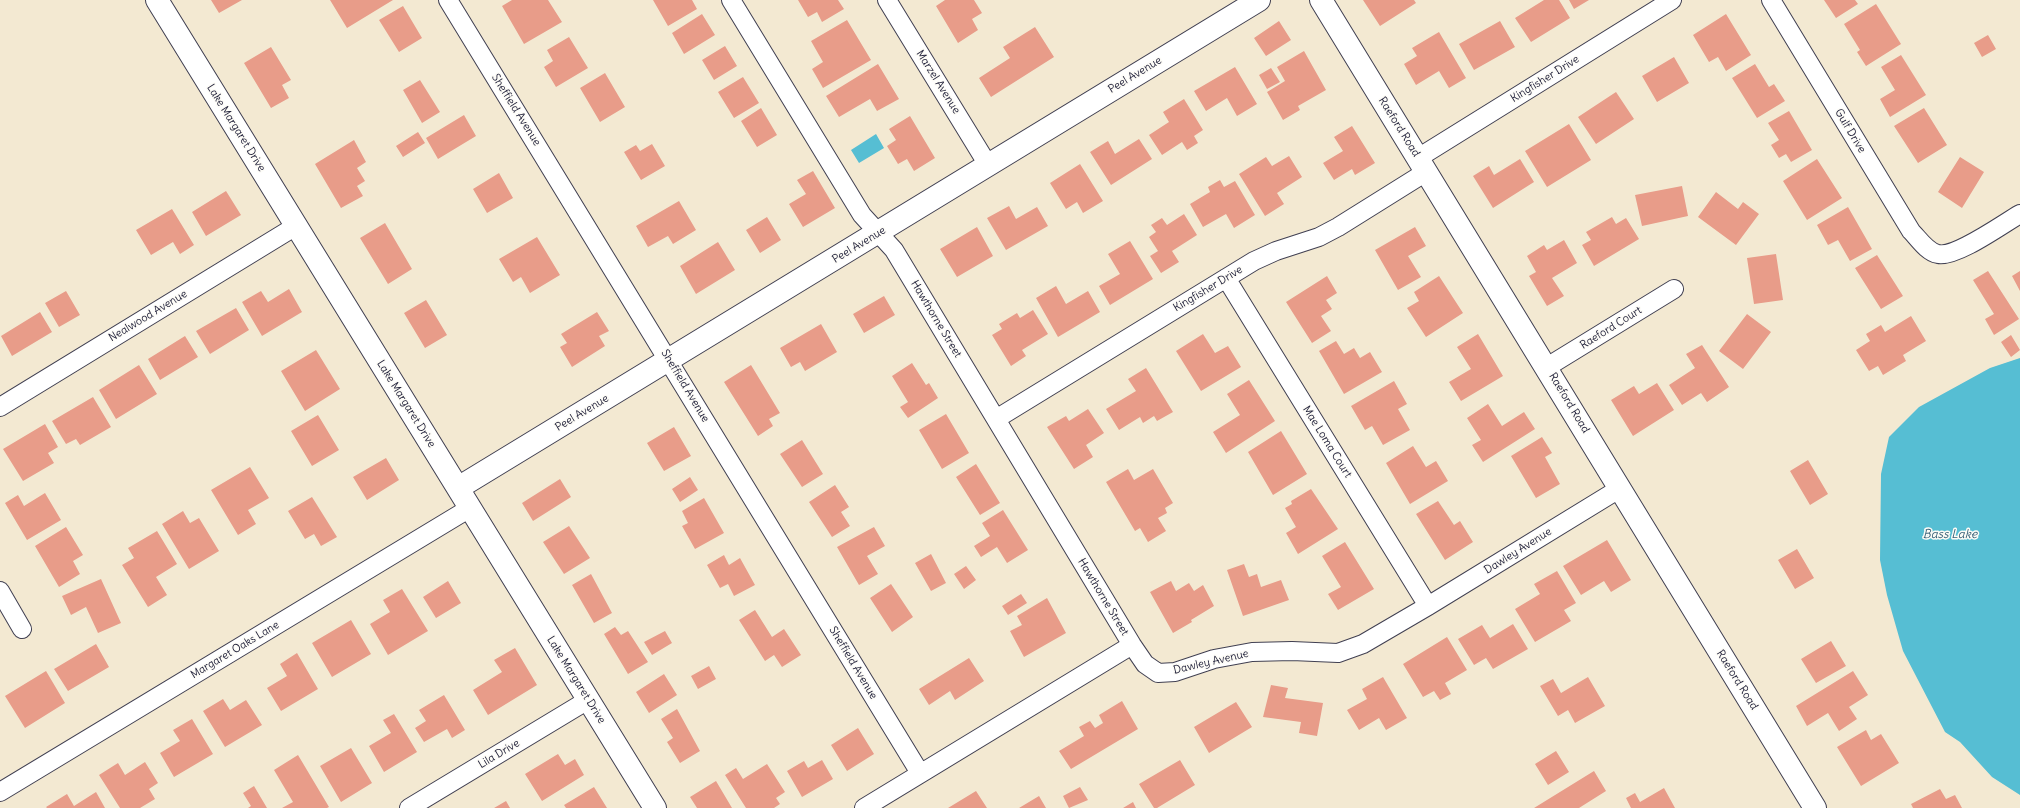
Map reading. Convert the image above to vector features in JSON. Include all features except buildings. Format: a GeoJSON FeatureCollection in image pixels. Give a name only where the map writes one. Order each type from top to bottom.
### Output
{"type":"FeatureCollection","features":[{"type":"Feature","properties":{"kind":"street","name":"Lake Margaret Drive"},"geometry":{"type":"LineString","coordinates":[[157,0],[655,808]]}},
{"type":"Feature","properties":{"kind":"street","name":"Sheffield Avenue"},"geometry":{"type":"LineString","coordinates":[[448,0],[920,773]]}},
{"type":"Feature","properties":{"kind":"street","name":"Hawthorne Street"},"geometry":{"type":"LineString","coordinates":[[731,0],[862,215],[894,250],[1132,645]]}},
{"type":"Feature","properties":{"kind":"street","name":"Marzel Avenue"},"geometry":{"type":"LineString","coordinates":[[887,0],[988,165]]}},
{"type":"Feature","properties":{"kind":"street","name":"Peel Avenue"},"geometry":{"type":"LineString","coordinates":[[458,488],[1259,0]]}},
{"type":"Feature","properties":{"kind":"street","name":"Raeford Road"},"geometry":{"type":"LineString","coordinates":[[1321,0],[1547,367],[1619,489],[1815,808]]}},
{"type":"Feature","properties":{"kind":"street","name":"Kingfisher Drive"},"geometry":{"type":"LineString","coordinates":[[996,419],[1254,261],[1276,251],[1319,237],[1338,227],[1422,165],[1672,0]]}},
{"type":"Feature","properties":{"kind":"street","name":"Gulf Drive"},"geometry":{"type":"LineString","coordinates":[[1771,0],[1911,231],[1925,246],[1938,254],[1950,253],[1966,247],[2020,214]]}},
{"type":"Feature","properties":{"kind":"street","name":"Nealwood Avenue"},"geometry":{"type":"LineString","coordinates":[[0,407],[296,226]]}},
{"type":"Feature","properties":{"kind":"street","name":"Mae Loma Court"},"geometry":{"type":"LineString","coordinates":[[1226,278],[1428,606]]}},
{"type":"Feature","properties":{"kind":"street","name":"Raeford Court"},"geometry":{"type":"LineString","coordinates":[[1547,367],[1674,289]]}},
{"type":"Feature","properties":{"kind":"street","name":"Dawley Avenue"},"geometry":{"type":"LineString","coordinates":[[1132,645],[1145,664],[1158,673],[1176,672],[1214,659],[1252,652],[1292,651],[1338,653],[1363,644],[1619,489]]}},
{"type":"Feature","properties":{"kind":"street","name":"Margaret Oaks Lane"},"geometry":{"type":"LineString","coordinates":[[0,792],[470,508]]}},
{"type":"Feature","properties":{"kind":"street"},"geometry":{"type":"LineString","coordinates":[[0,591],[22,629]]}},
{"type":"Feature","properties":{"kind":"street"},"geometry":{"type":"LineString","coordinates":[[864,808],[1132,645]]}},
{"type":"Feature","properties":{"kind":"street","name":"Lila Drive"},"geometry":{"type":"LineString","coordinates":[[410,808],[588,700]]}},
{"type":"Feature","properties":{"kind":"water"},"geometry":{"type":"Polygon","coordinates":[[[876,134],[884,148],[859,163],[851,150],[876,134]]]}},
{"type":"Feature","properties":{"kind":"water","name":"Bass Lake"},"geometry":{"type":"Polygon","coordinates":[[[2020,358],[2020,795],[1992,777],[1960,742],[1945,732],[1903,651],[1887,595],[1880,560],[1881,474],[1889,437],[1919,407],[1990,368],[2020,358]]]}}]}
